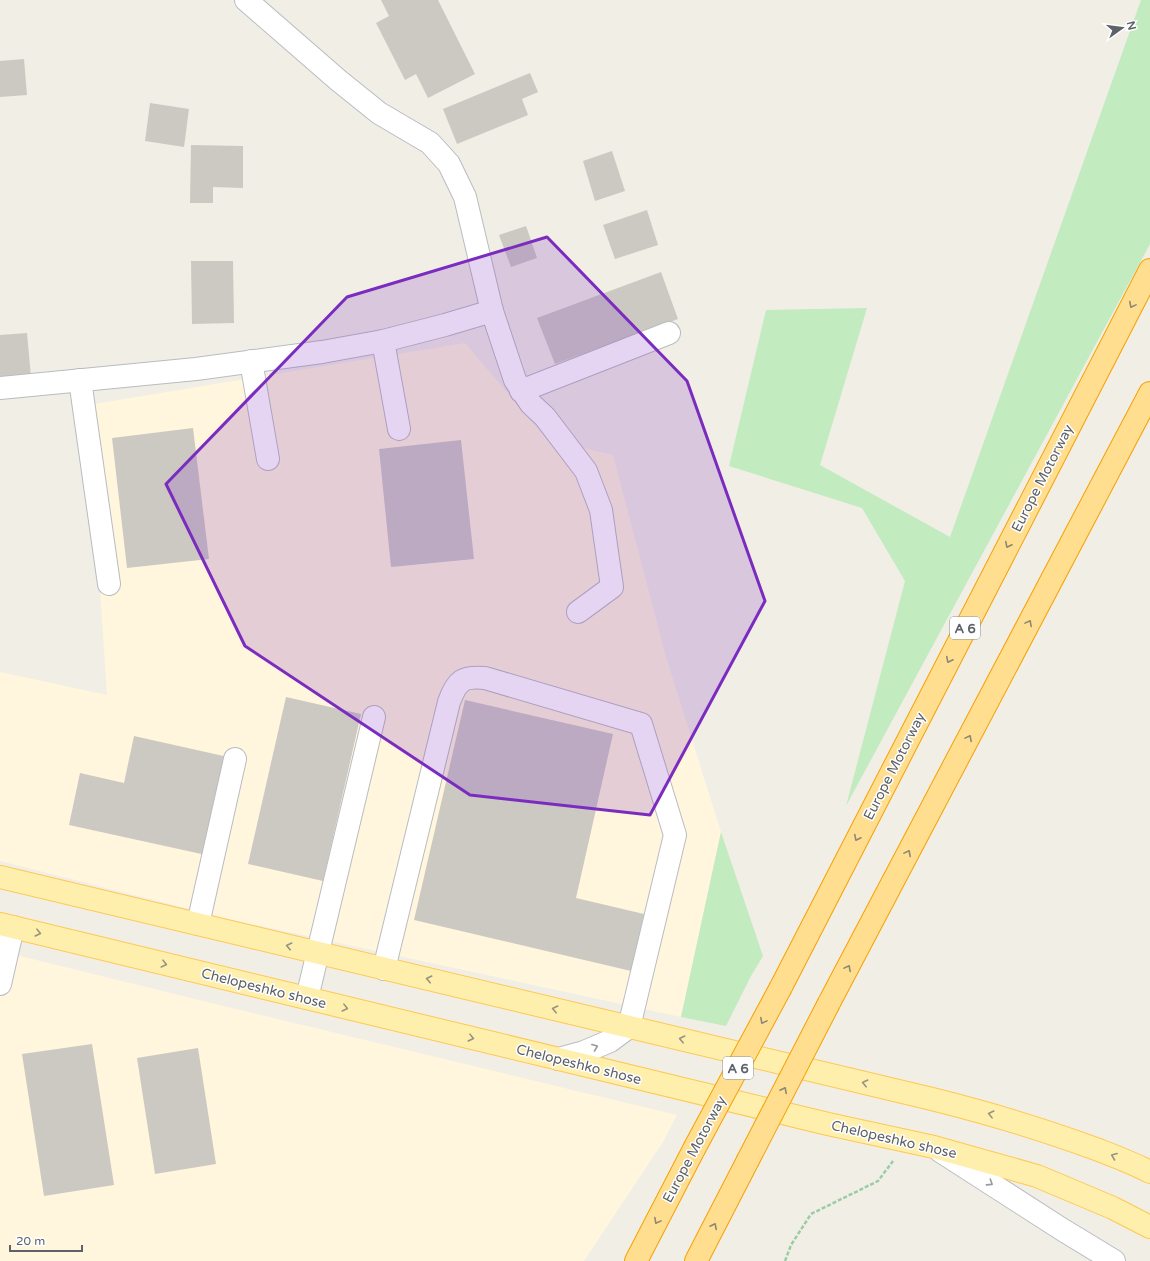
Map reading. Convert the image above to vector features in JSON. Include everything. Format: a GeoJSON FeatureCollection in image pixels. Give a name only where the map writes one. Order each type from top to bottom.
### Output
{"type":"FeatureCollection","features":[{"type":"Feature","properties":{"kind":"highway","name":"Europe Motorway"},"geometry":{"type":"LineString","coordinates":[[636,1261],[781,987],[1150,270]]}},
{"type":"Feature","properties":{"kind":"highway"},"geometry":{"type":"LineString","coordinates":[[696,1261],[829,1003],[1150,393]]}},
{"type":"Feature","properties":{"kind":"main road"},"geometry":{"type":"LineString","coordinates":[[0,877],[932,1099],[1002,1117],[1066,1138],[1137,1165],[1150,1172]]}},
{"type":"Feature","properties":{"kind":"main road","name":"Chelopeshko shose"},"geometry":{"type":"LineString","coordinates":[[7,926],[828,1124],[934,1147],[1037,1176],[1113,1208],[1150,1227]]}},
{"type":"Feature","properties":{"kind":"street"},"geometry":{"type":"LineString","coordinates":[[246,0],[338,80],[379,113],[430,143],[450,164],[465,198],[492,310],[508,363],[515,380],[531,404],[545,417],[586,471],[601,510],[612,587],[578,612]]}},
{"type":"Feature","properties":{"kind":"street"},"geometry":{"type":"LineString","coordinates":[[0,388],[196,369],[322,352],[383,341],[446,325],[492,310]]}},
{"type":"Feature","properties":{"kind":"street"},"geometry":{"type":"LineString","coordinates":[[521,391],[669,333]]}},
{"type":"Feature","properties":{"kind":"street"},"geometry":{"type":"LineString","coordinates":[[383,341],[399,429]]}},
{"type":"Feature","properties":{"kind":"street"},"geometry":{"type":"LineString","coordinates":[[251,361],[268,459]]}},
{"type":"Feature","properties":{"kind":"street"},"geometry":{"type":"LineString","coordinates":[[80,380],[109,584]]}},
{"type":"Feature","properties":{"kind":"street"},"geometry":{"type":"LineString","coordinates":[[384,969],[449,702],[454,689],[462,680],[472,676],[485,678],[641,724],[675,834],[629,1027],[610,1041],[584,1052],[558,1059]]}},
{"type":"Feature","properties":{"kind":"street"},"geometry":{"type":"LineString","coordinates":[[307,998],[374,717]]}},
{"type":"Feature","properties":{"kind":"street"},"geometry":{"type":"LineString","coordinates":[[198,924],[235,759]]}},
{"type":"Feature","properties":{"kind":"street"},"geometry":{"type":"LineString","coordinates":[[0,984],[7,926]]}},
{"type":"Feature","properties":{"kind":"street"},"geometry":{"type":"LineString","coordinates":[[934,1147],[1114,1261]]}},
{"type":"Feature","properties":{"kind":"path"},"geometry":{"type":"LineString","coordinates":[[785,1261],[791,1245],[811,1214],[878,1181],[900,1152],[905,1141]]}},
{"type":"Feature","properties":{"kind":"highlighted area"},"geometry":{"type":"Polygon","coordinates":[[[547,237],[687,381],[765,601],[650,815],[470,795],[245,646],[166,484],[347,297],[547,237]]]}},
{"type":"Feature","properties":{"kind":"shaded area"},"geometry":{"type":"Polygon","coordinates":[[[465,343],[547,440],[613,455],[666,657],[721,832],[681,1017],[233,920],[0,861],[0,672],[107,695],[88,405],[465,343]]]}},
{"type":"Feature","properties":{"kind":"shaded area"},"geometry":{"type":"Polygon","coordinates":[[[0,951],[677,1115],[663,1142],[584,1261],[0,1261],[0,951]]]}},
{"type":"Feature","properties":{"kind":"green space"},"geometry":{"type":"Polygon","coordinates":[[[1141,0],[1150,0],[1150,244],[846,806],[905,581],[862,508],[729,466],[766,310],[867,308],[820,465],[950,537],[1141,0]]]}},
{"type":"Feature","properties":{"kind":"green space"},"geometry":{"type":"Polygon","coordinates":[[[721,832],[763,956],[751,976],[726,1026],[681,1017],[721,832]]]}},
{"type":"Feature","properties":{"kind":"building"},"geometry":{"type":"Polygon","coordinates":[[[381,0],[438,0],[475,74],[428,98],[416,74],[405,80],[376,23],[389,16],[381,0]]]}},
{"type":"Feature","properties":{"kind":"building"},"geometry":{"type":"Polygon","coordinates":[[[24,59],[27,95],[0,97],[0,61],[24,59]]]}},
{"type":"Feature","properties":{"kind":"building"},"geometry":{"type":"Polygon","coordinates":[[[530,73],[538,92],[522,99],[528,115],[457,144],[443,109],[530,73]]]}},
{"type":"Feature","properties":{"kind":"building"},"geometry":{"type":"Polygon","coordinates":[[[150,103],[189,109],[184,147],[145,141],[150,103]]]}},
{"type":"Feature","properties":{"kind":"building"},"geometry":{"type":"Polygon","coordinates":[[[191,145],[243,146],[243,188],[213,187],[213,203],[190,203],[191,145]]]}},
{"type":"Feature","properties":{"kind":"building"},"geometry":{"type":"Polygon","coordinates":[[[612,151],[625,191],[595,201],[583,161],[612,151]]]}},
{"type":"Feature","properties":{"kind":"building"},"geometry":{"type":"Polygon","coordinates":[[[647,210],[658,245],[615,259],[603,225],[647,210]]]}},
{"type":"Feature","properties":{"kind":"building"},"geometry":{"type":"Polygon","coordinates":[[[526,226],[537,258],[511,267],[499,235],[526,226]]]}},
{"type":"Feature","properties":{"kind":"building"},"geometry":{"type":"Polygon","coordinates":[[[191,261],[233,261],[234,323],[192,324],[191,261]]]}},
{"type":"Feature","properties":{"kind":"building"},"geometry":{"type":"Polygon","coordinates":[[[661,272],[678,319],[555,364],[537,318],[661,272]]]}},
{"type":"Feature","properties":{"kind":"building"},"geometry":{"type":"Polygon","coordinates":[[[27,333],[31,377],[0,379],[0,335],[27,333]]]}},
{"type":"Feature","properties":{"kind":"building"},"geometry":{"type":"Polygon","coordinates":[[[193,428],[209,559],[127,568],[112,438],[193,428]]]}},
{"type":"Feature","properties":{"kind":"building"},"geometry":{"type":"Polygon","coordinates":[[[461,440],[474,559],[391,567],[379,449],[461,440]]]}},
{"type":"Feature","properties":{"kind":"building"},"geometry":{"type":"Polygon","coordinates":[[[286,697],[361,714],[323,881],[248,864],[286,697]]]}},
{"type":"Feature","properties":{"kind":"building"},"geometry":{"type":"Polygon","coordinates":[[[465,700],[613,734],[576,898],[644,914],[631,971],[414,920],[465,700]]]}},
{"type":"Feature","properties":{"kind":"building"},"geometry":{"type":"Polygon","coordinates":[[[134,736],[228,757],[206,855],[69,825],[80,773],[124,783],[134,736]]]}},
{"type":"Feature","properties":{"kind":"building"},"geometry":{"type":"Polygon","coordinates":[[[92,1044],[114,1185],[44,1196],[22,1054],[92,1044]]]}},
{"type":"Feature","properties":{"kind":"building"},"geometry":{"type":"Polygon","coordinates":[[[198,1048],[216,1164],[155,1174],[137,1058],[198,1048]]]}}]}
